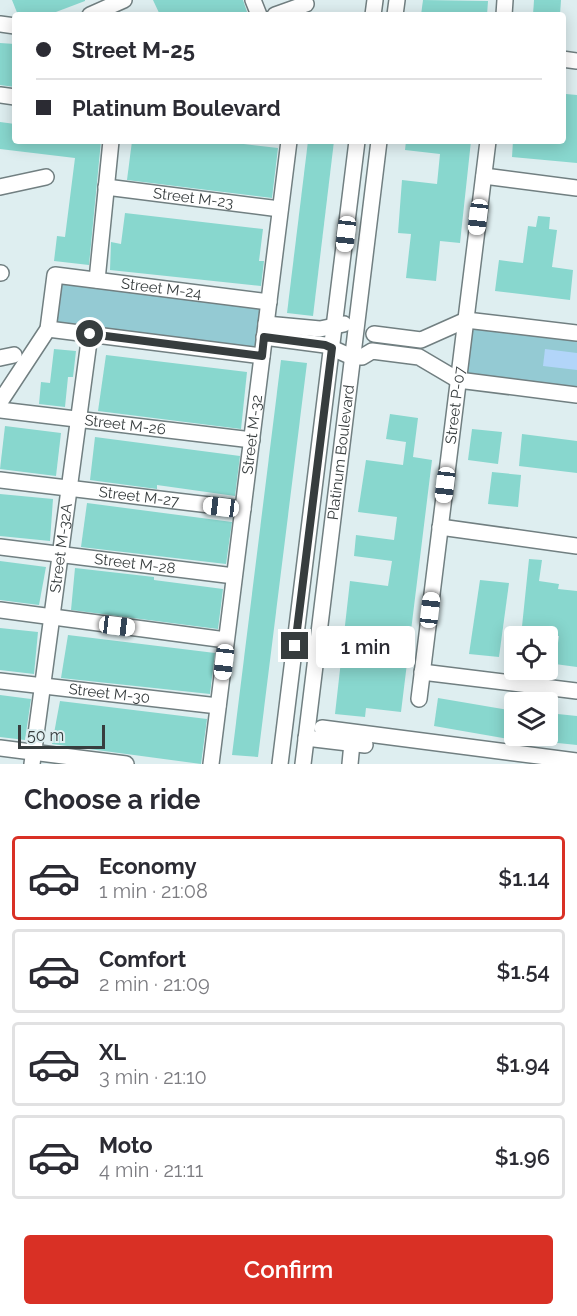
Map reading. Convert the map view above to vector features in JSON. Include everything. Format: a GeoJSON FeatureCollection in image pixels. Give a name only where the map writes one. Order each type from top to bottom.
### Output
{"type":"FeatureCollection","features":[{"type":"Feature","properties":{"kind":"street"},"geometry":{"type":"LineString","coordinates":[[97,12],[124,0]]}},
{"type":"Feature","properties":{"kind":"street"},"geometry":{"type":"LineString","coordinates":[[285,12],[305,6]]}},
{"type":"Feature","properties":{"kind":"street"},"geometry":{"type":"LineString","coordinates":[[97,280],[111,144]]}},
{"type":"Feature","properties":{"kind":"street","name":"Street M-32"},"geometry":{"type":"LineString","coordinates":[[211,764],[289,144]]}},
{"type":"Feature","properties":{"kind":"street","name":"Platinum Boulevard"},"geometry":{"type":"LineString","coordinates":[[281,762],[357,144]]}},
{"type":"Feature","properties":{"kind":"street","name":"Platinum Boulevard"},"geometry":{"type":"LineString","coordinates":[[303,764],[314,733],[352,357],[379,144]]}},
{"type":"Feature","properties":{"kind":"street","name":"Street P-07"},"geometry":{"type":"LineString","coordinates":[[418,699],[488,144]]}},
{"type":"Feature","properties":{"kind":"street"},"geometry":{"type":"LineString","coordinates":[[484,176],[577,188]]}},
{"type":"Feature","properties":{"kind":"street"},"geometry":{"type":"LineString","coordinates":[[0,187],[46,177]]}},
{"type":"Feature","properties":{"kind":"street","name":"Street M-23"},"geometry":{"type":"LineString","coordinates":[[106,187],[280,209]]}},
{"type":"Feature","properties":{"kind":"street","name":"Street M-24"},"geometry":{"type":"LineString","coordinates":[[48,329],[55,275],[269,302]]}},
{"type":"Feature","properties":{"kind":"street"},"geometry":{"type":"LineString","coordinates":[[265,330],[320,329],[357,321],[366,324],[374,334],[421,340],[466,320],[577,333]]}},
{"type":"Feature","properties":{"kind":"street"},"geometry":{"type":"LineString","coordinates":[[0,402],[48,329],[262,356]]}},
{"type":"Feature","properties":{"kind":"street"},"geometry":{"type":"LineString","coordinates":[[265,330],[325,345],[352,357],[362,357],[372,351],[419,357],[458,380],[577,395]]}},
{"type":"Feature","properties":{"kind":"street","name":"Street M-32A"},"geometry":{"type":"LineString","coordinates":[[33,758],[90,334]]}},
{"type":"Feature","properties":{"kind":"street"},"geometry":{"type":"LineString","coordinates":[[372,351],[374,334]]}},
{"type":"Feature","properties":{"kind":"street"},"geometry":{"type":"LineString","coordinates":[[419,357],[421,340]]}},
{"type":"Feature","properties":{"kind":"street","name":"Street M-26"},"geometry":{"type":"LineString","coordinates":[[0,410],[252,440]]}},
{"type":"Feature","properties":{"kind":"street","name":"Street M-27"},"geometry":{"type":"LineString","coordinates":[[0,480],[243,509]]}},
{"type":"Feature","properties":{"kind":"street"},"geometry":{"type":"LineString","coordinates":[[440,527],[577,546]]}},
{"type":"Feature","properties":{"kind":"street","name":"Street M-28"},"geometry":{"type":"LineString","coordinates":[[0,547],[234,576]]}},
{"type":"Feature","properties":{"kind":"street"},"geometry":{"type":"LineString","coordinates":[[0,610],[226,640]]}},
{"type":"Feature","properties":{"kind":"street"},"geometry":{"type":"LineString","coordinates":[[422,672],[577,691]]}},
{"type":"Feature","properties":{"kind":"street","name":"Street M-30"},"geometry":{"type":"LineString","coordinates":[[0,681],[218,706]]}},
{"type":"Feature","properties":{"kind":"street"},"geometry":{"type":"LineString","coordinates":[[314,733],[482,757],[555,764]]}},
{"type":"Feature","properties":{"kind":"street"},"geometry":{"type":"LineString","coordinates":[[347,739],[350,764]]}},
{"type":"Feature","properties":{"kind":"street"},"geometry":{"type":"LineString","coordinates":[[0,748],[33,758],[126,764]]}},
{"type":"Feature","properties":{"kind":"street"},"geometry":{"type":"LineString","coordinates":[[510,760],[577,761]]}},
{"type":"Feature","properties":{"kind":"street"},"geometry":{"type":"LineString","coordinates":[[281,762],[303,764]]}},
{"type":"Feature","properties":{"kind":"shaded area"},"geometry":{"type":"Polygon","coordinates":[[[55,275],[269,302],[262,356],[48,329],[55,275]]]}},
{"type":"Feature","properties":{"kind":"shaded area"},"geometry":{"type":"Polygon","coordinates":[[[466,320],[577,333],[577,395],[458,380],[466,320]]]}},
{"type":"Feature","properties":{"kind":"shaded area"},"geometry":{"type":"Polygon","coordinates":[[[545,349],[577,353],[577,370],[543,366],[545,349]]]}},
{"type":"Feature","properties":{"kind":"building"},"geometry":{"type":"Polygon","coordinates":[[[12,0],[85,0],[56,12],[17,12],[12,0]]]}},
{"type":"Feature","properties":{"kind":"building"},"geometry":{"type":"Polygon","coordinates":[[[153,0],[243,0],[247,12],[159,12],[153,0]]]}},
{"type":"Feature","properties":{"kind":"building"},"geometry":{"type":"Polygon","coordinates":[[[423,0],[488,1],[487,12],[421,12],[423,0]]]}},
{"type":"Feature","properties":{"kind":"building"},"geometry":{"type":"Polygon","coordinates":[[[534,0],[561,0],[560,12],[533,12],[534,0]]]}},
{"type":"Feature","properties":{"kind":"building"},"geometry":{"type":"Polygon","coordinates":[[[0,43],[12,44],[12,87],[0,85],[0,43]]]}},
{"type":"Feature","properties":{"kind":"building"},"geometry":{"type":"Polygon","coordinates":[[[566,94],[577,95],[577,163],[512,157],[513,144],[566,144],[566,94]]]}},
{"type":"Feature","properties":{"kind":"building"},"geometry":{"type":"Polygon","coordinates":[[[0,122],[12,124],[12,144],[101,144],[89,265],[54,261],[57,236],[65,237],[75,158],[0,149],[0,122]]]}},
{"type":"Feature","properties":{"kind":"building"},"geometry":{"type":"Polygon","coordinates":[[[132,144],[244,144],[278,148],[272,198],[127,180],[132,144]]]}},
{"type":"Feature","properties":{"kind":"building"},"geometry":{"type":"Polygon","coordinates":[[[308,144],[334,144],[313,316],[287,313],[308,144]]]}},
{"type":"Feature","properties":{"kind":"building"},"geometry":{"type":"Polygon","coordinates":[[[406,144],[471,144],[460,243],[440,241],[436,281],[406,278],[411,234],[398,233],[402,180],[437,184],[440,154],[405,150],[406,144]]]}},
{"type":"Feature","properties":{"kind":"building"},"geometry":{"type":"Polygon","coordinates":[[[125,213],[263,229],[259,261],[264,261],[261,286],[110,270],[111,242],[121,244],[125,213]]]}},
{"type":"Feature","properties":{"kind":"building"},"geometry":{"type":"Polygon","coordinates":[[[538,216],[550,217],[549,229],[557,230],[552,267],[573,270],[570,300],[495,291],[499,260],[523,263],[528,226],[536,227],[538,216]]]}},
{"type":"Feature","properties":{"kind":"building"},"geometry":{"type":"Polygon","coordinates":[[[54,349],[76,351],[73,377],[68,377],[65,407],[39,404],[41,382],[50,383],[54,349]]]}},
{"type":"Feature","properties":{"kind":"building"},"geometry":{"type":"Polygon","coordinates":[[[106,355],[247,372],[241,429],[98,411],[106,355]]]}},
{"type":"Feature","properties":{"kind":"building"},"geometry":{"type":"Polygon","coordinates":[[[281,360],[307,363],[258,757],[232,755],[281,360]]]}},
{"type":"Feature","properties":{"kind":"building"},"geometry":{"type":"Polygon","coordinates":[[[390,414],[418,418],[413,457],[432,460],[401,712],[366,708],[365,717],[335,714],[350,581],[388,586],[392,561],[354,556],[356,535],[394,540],[397,517],[358,512],[366,460],[403,465],[406,442],[386,439],[390,414]]]}},
{"type":"Feature","properties":{"kind":"building"},"geometry":{"type":"Polygon","coordinates":[[[5,426],[61,433],[56,476],[0,469],[5,426]]]}},
{"type":"Feature","properties":{"kind":"building"},"geometry":{"type":"Polygon","coordinates":[[[472,429],[502,432],[498,464],[468,460],[472,429]]]}},
{"type":"Feature","properties":{"kind":"building"},"geometry":{"type":"Polygon","coordinates":[[[522,434],[577,441],[577,473],[519,466],[522,434]]]}},
{"type":"Feature","properties":{"kind":"building"},"geometry":{"type":"Polygon","coordinates":[[[95,437],[240,456],[235,496],[157,485],[157,489],[90,480],[95,437]]]}},
{"type":"Feature","properties":{"kind":"building"},"geometry":{"type":"Polygon","coordinates":[[[492,472],[521,475],[518,507],[488,504],[492,472]]]}},
{"type":"Feature","properties":{"kind":"building"},"geometry":{"type":"Polygon","coordinates":[[[0,494],[53,499],[50,541],[0,536],[0,494]]]}},
{"type":"Feature","properties":{"kind":"building"},"geometry":{"type":"Polygon","coordinates":[[[87,503],[232,522],[226,564],[81,547],[87,503]]]}},
{"type":"Feature","properties":{"kind":"building"},"geometry":{"type":"Polygon","coordinates":[[[529,559],[542,560],[539,581],[559,584],[558,589],[577,591],[577,667],[558,664],[558,626],[522,626],[529,559]]]}},
{"type":"Feature","properties":{"kind":"building"},"geometry":{"type":"Polygon","coordinates":[[[0,561],[46,567],[39,605],[0,600],[0,561]]]}},
{"type":"Feature","properties":{"kind":"building"},"geometry":{"type":"Polygon","coordinates":[[[75,568],[154,577],[154,580],[223,589],[218,629],[71,610],[75,568]]]}},
{"type":"Feature","properties":{"kind":"building"},"geometry":{"type":"Polygon","coordinates":[[[480,580],[509,583],[499,657],[469,654],[480,580]]]}},
{"type":"Feature","properties":{"kind":"building"},"geometry":{"type":"Polygon","coordinates":[[[0,628],[38,632],[34,674],[0,670],[0,628]]]}},
{"type":"Feature","properties":{"kind":"building"},"geometry":{"type":"Polygon","coordinates":[[[68,635],[215,653],[210,694],[61,678],[68,635]]]}},
{"type":"Feature","properties":{"kind":"building"},"geometry":{"type":"Polygon","coordinates":[[[0,695],[31,699],[25,740],[0,737],[0,695]]]}},
{"type":"Feature","properties":{"kind":"building"},"geometry":{"type":"Polygon","coordinates":[[[438,698],[504,709],[504,738],[434,726],[438,698]]]}},
{"type":"Feature","properties":{"kind":"building"},"geometry":{"type":"Polygon","coordinates":[[[60,701],[207,719],[201,764],[52,744],[60,701]]]}},
{"type":"Feature","properties":{"kind":"building"},"geometry":{"type":"Polygon","coordinates":[[[558,714],[577,716],[577,745],[558,743],[558,714]]]}},
{"type":"Feature","properties":{"kind":"route"},"geometry":{"type":"LineString","coordinates":[[90,334],[262,356],[264,337],[325,345],[332,348],[295,646]]}}]}
